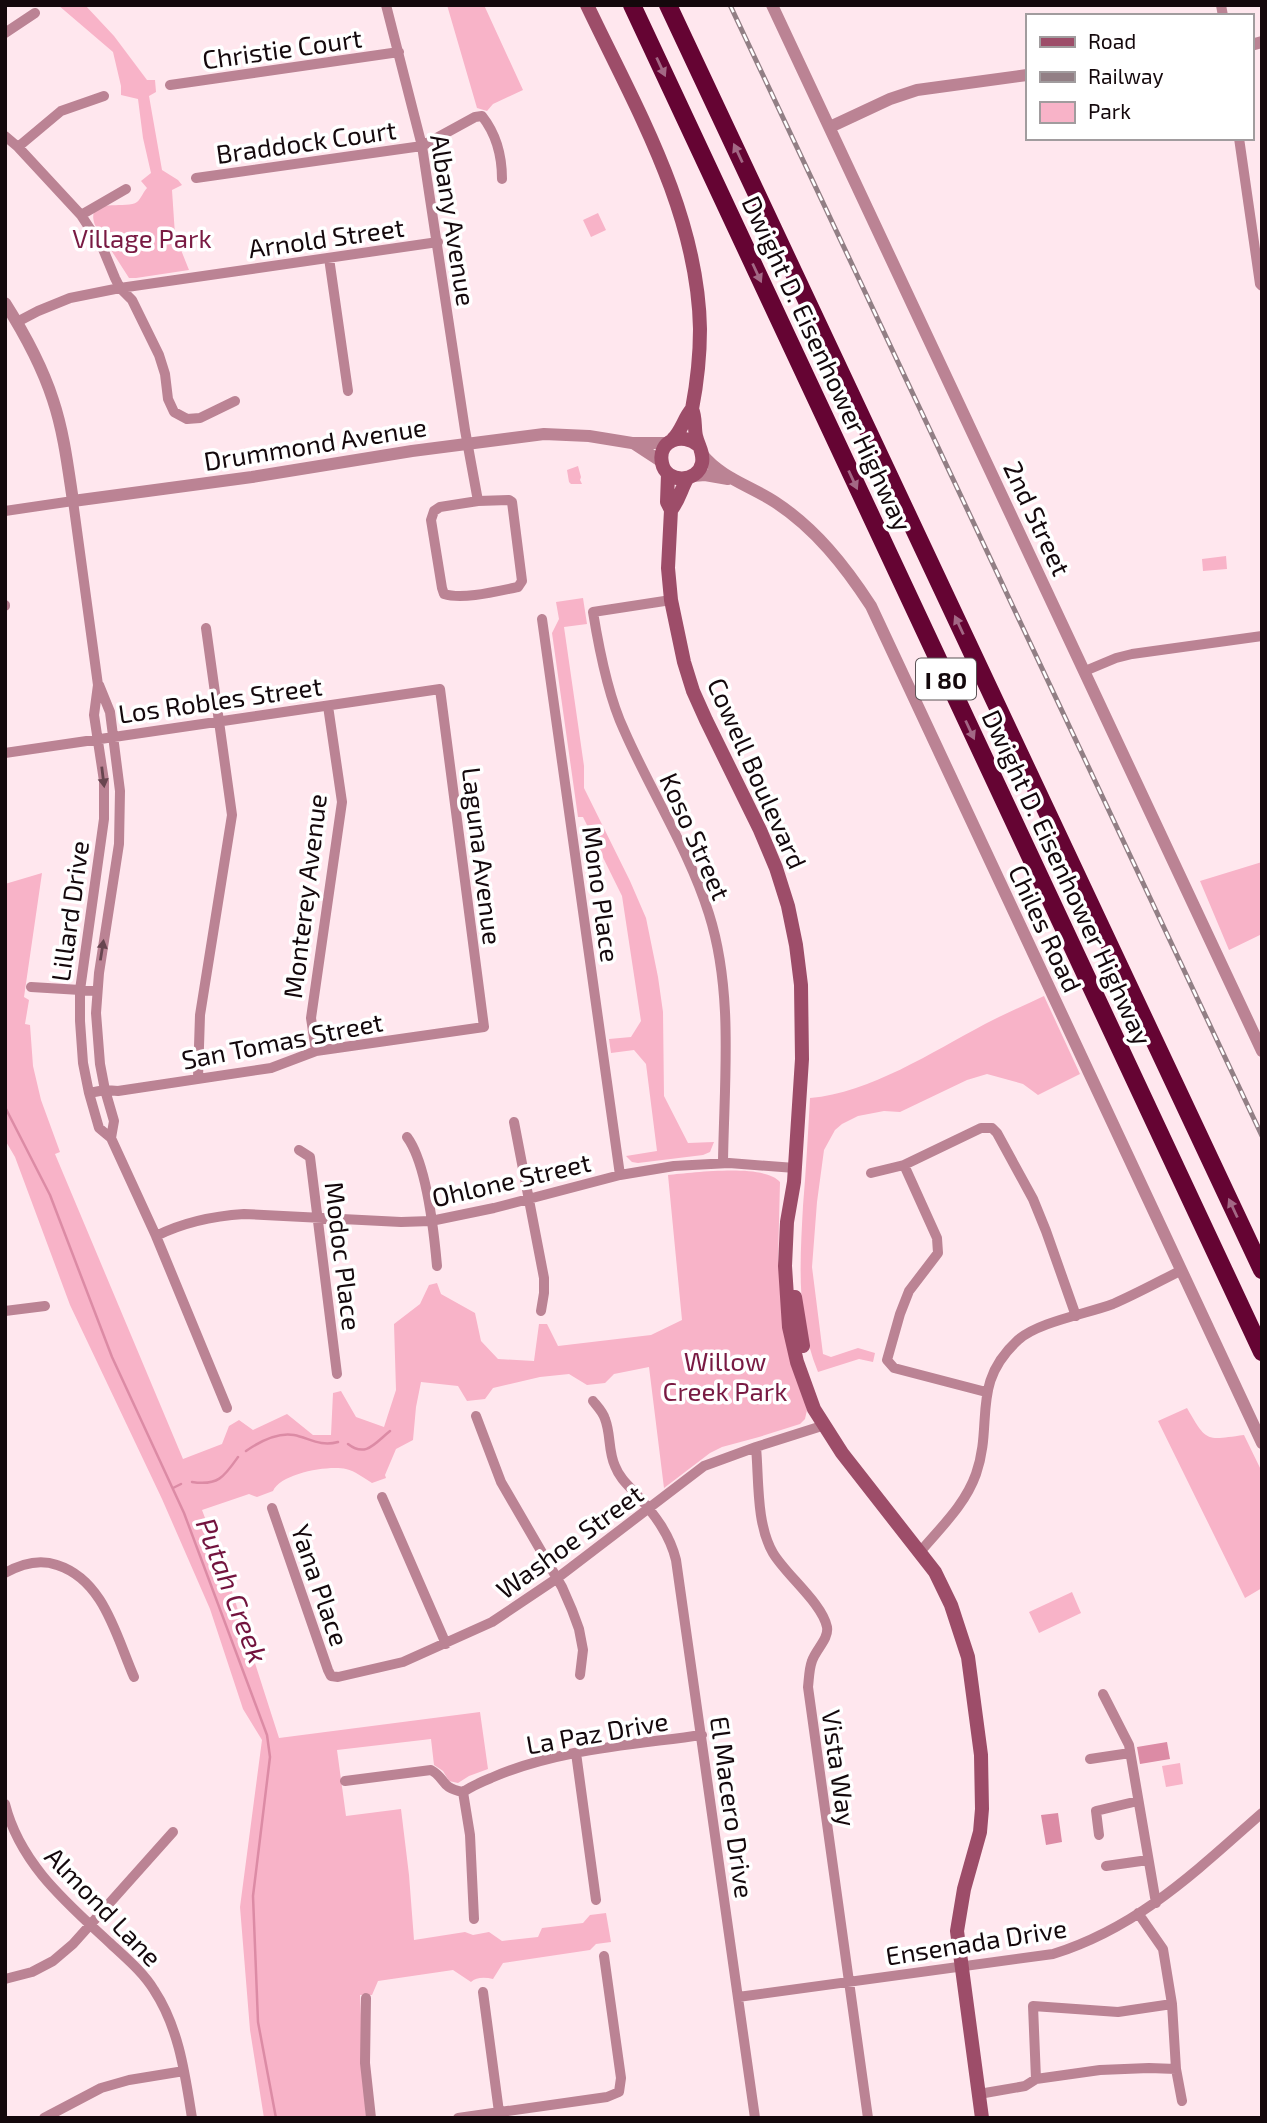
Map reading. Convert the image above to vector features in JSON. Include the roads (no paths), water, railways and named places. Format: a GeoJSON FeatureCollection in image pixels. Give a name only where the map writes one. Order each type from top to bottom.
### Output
{"type":"FeatureCollection","features":[{"type":"Feature","properties":{"kind":"highway","name":"Dwight D. Eisenhower Highway"},"geometry":{"type":"LineString","coordinates":[[632,5],[1262,1352]]}},
{"type":"Feature","properties":{"kind":"highway","name":"Dwight D. Eisenhower Highway"},"geometry":{"type":"LineString","coordinates":[[668,5],[1262,1270]]}},
{"type":"Feature","properties":{"kind":"main road"},"geometry":{"type":"LineString","coordinates":[[587,5],[672,188],[695,273],[700,327],[692,409],[702,465],[690,477],[680,479],[665,468],[664,449],[682,427],[692,409]]}},
{"type":"Feature","properties":{"kind":"main road"},"geometry":{"type":"LineString","coordinates":[[671,441],[687,438],[700,450]]}},
{"type":"Feature","properties":{"kind":"main road","name":"Cowell Boulevard"},"geometry":{"type":"LineString","coordinates":[[665,468],[667,502],[671,510],[668,568],[677,636],[693,691],[776,868],[790,919],[801,985],[802,1059],[794,1175],[796,1302],[804,1349],[821,1403],[823,1422],[878,1502],[935,1572],[951,1605],[968,1657],[983,1787],[980,1832],[959,1913],[957,1931],[982,2118]]}},
{"type":"Feature","properties":{"kind":"main road","name":"Cowell Boulevard"},"geometry":{"type":"LineString","coordinates":[[671,510],[690,477]]}},
{"type":"Feature","properties":{"kind":"street","name":"Albany Avenue"},"geometry":{"type":"LineString","coordinates":[[386,5],[422,146],[478,501]]}},
{"type":"Feature","properties":{"kind":"street","name":"2nd Street"},"geometry":{"type":"LineString","coordinates":[[772,5],[1262,1051]]}},
{"type":"Feature","properties":{"kind":"street"},"geometry":{"type":"LineString","coordinates":[[5,33],[35,13]]}},
{"type":"Feature","properties":{"kind":"street","name":"Christie Court"},"geometry":{"type":"LineString","coordinates":[[170,85],[399,52]]}},
{"type":"Feature","properties":{"kind":"street"},"geometry":{"type":"LineString","coordinates":[[830,127],[890,99],[917,90],[1026,75]]}},
{"type":"Feature","properties":{"kind":"street"},"geometry":{"type":"LineString","coordinates":[[18,146],[61,111],[104,96]]}},
{"type":"Feature","properties":{"kind":"street"},"geometry":{"type":"LineString","coordinates":[[422,146],[475,117],[482,116],[502,156],[502,179]]}},
{"type":"Feature","properties":{"kind":"street"},"geometry":{"type":"LineString","coordinates":[[5,136],[18,146],[81,215],[103,249],[120,288],[132,300],[159,355],[168,398],[174,412],[187,419],[200,418],[235,401]]}},
{"type":"Feature","properties":{"kind":"street"},"geometry":{"type":"LineString","coordinates":[[1239,140],[1262,286]]}},
{"type":"Feature","properties":{"kind":"street","name":"Braddock Court"},"geometry":{"type":"LineString","coordinates":[[197,178],[422,146]]}},
{"type":"Feature","properties":{"kind":"street"},"geometry":{"type":"LineString","coordinates":[[81,215],[127,189]]}},
{"type":"Feature","properties":{"kind":"street","name":"Arnold Street"},"geometry":{"type":"LineString","coordinates":[[17,322],[70,298],[120,288],[438,242]]}},
{"type":"Feature","properties":{"kind":"street"},"geometry":{"type":"LineString","coordinates":[[329,258],[348,391]]}},
{"type":"Feature","properties":{"kind":"street","name":"Lillard Drive"},"geometry":{"type":"LineString","coordinates":[[5,303],[43,373],[54,401],[73,501],[98,685],[94,715],[105,796],[103,836],[80,990],[81,1039],[89,1093],[99,1128],[111,1138],[156,1236],[227,1408]]}},
{"type":"Feature","properties":{"kind":"street","name":"Drummond Avenue"},"geometry":{"type":"LineString","coordinates":[[5,511],[544,434],[589,436],[632,443],[671,441]]}},
{"type":"Feature","properties":{"kind":"street","name":"Drummond Avenue"},"geometry":{"type":"LineString","coordinates":[[632,443],[665,468]]}},
{"type":"Feature","properties":{"kind":"street"},"geometry":{"type":"LineString","coordinates":[[700,450],[710,463],[732,479]]}},
{"type":"Feature","properties":{"kind":"street"},"geometry":{"type":"LineString","coordinates":[[690,477],[705,475],[732,479]]}},
{"type":"Feature","properties":{"kind":"street","name":"Chiles Road"},"geometry":{"type":"LineString","coordinates":[[732,479],[775,502],[800,521],[829,549],[852,577],[870,606],[1262,1443]]}},
{"type":"Feature","properties":{"kind":"street"},"geometry":{"type":"LineString","coordinates":[[478,501],[512,502],[522,581],[518,587],[450,596],[444,593],[431,520],[433,511],[440,507],[478,501]]}},
{"type":"Feature","properties":{"kind":"street","name":"Koso Street"},"geometry":{"type":"LineString","coordinates":[[671,600],[593,612],[602,661],[622,727],[698,883],[710,916],[724,999],[723,1164]]}},
{"type":"Feature","properties":{"kind":"street","name":"Mono Place"},"geometry":{"type":"LineString","coordinates":[[542,619],[620,1175]]}},
{"type":"Feature","properties":{"kind":"street"},"geometry":{"type":"LineString","coordinates":[[198,1078],[200,1015],[232,815],[206,628]]}},
{"type":"Feature","properties":{"kind":"street"},"geometry":{"type":"LineString","coordinates":[[1084,671],[1132,654],[1262,636]]}},
{"type":"Feature","properties":{"kind":"street","name":"Lillard Drive"},"geometry":{"type":"LineString","coordinates":[[98,685],[110,712],[119,772],[121,811],[97,991],[97,1038],[105,1090],[114,1121],[111,1138]]}},
{"type":"Feature","properties":{"kind":"street","name":"Los Robles Street"},"geometry":{"type":"LineString","coordinates":[[5,753],[440,689]]}},
{"type":"Feature","properties":{"kind":"street","name":"Laguna Avenue"},"geometry":{"type":"LineString","coordinates":[[440,689],[484,1027]]}},
{"type":"Feature","properties":{"kind":"street","name":"Monterey Avenue"},"geometry":{"type":"LineString","coordinates":[[316,1051],[311,1018],[342,802],[328,706]]}},
{"type":"Feature","properties":{"kind":"street"},"geometry":{"type":"LineString","coordinates":[[99,870],[114,872]]}},
{"type":"Feature","properties":{"kind":"street"},"geometry":{"type":"LineString","coordinates":[[31,986],[97,991]]}},
{"type":"Feature","properties":{"kind":"street","name":"San Tomas Street"},"geometry":{"type":"LineString","coordinates":[[89,1093],[271,1069],[316,1051],[484,1027]]}},
{"type":"Feature","properties":{"kind":"street"},"geometry":{"type":"LineString","coordinates":[[81,1039],[97,1038]]}},
{"type":"Feature","properties":{"kind":"street"},"geometry":{"type":"LineString","coordinates":[[514,1122],[544,1278],[541,1311]]}},
{"type":"Feature","properties":{"kind":"street"},"geometry":{"type":"LineString","coordinates":[[871,1173],[904,1165],[981,1128],[992,1128],[1032,1199],[1076,1316]]}},
{"type":"Feature","properties":{"kind":"street"},"geometry":{"type":"LineString","coordinates":[[407,1138],[420,1162],[437,1266]]}},
{"type":"Feature","properties":{"kind":"street","name":"Modoc Place"},"geometry":{"type":"LineString","coordinates":[[299,1150],[310,1157],[337,1374]]}},
{"type":"Feature","properties":{"kind":"street","name":"Ohlone Street"},"geometry":{"type":"LineString","coordinates":[[156,1236],[187,1223],[251,1213],[374,1221],[431,1221],[620,1175],[674,1166],[723,1164],[794,1175]]}},
{"type":"Feature","properties":{"kind":"street"},"geometry":{"type":"LineString","coordinates":[[904,1165],[939,1246],[938,1253],[909,1291],[887,1360],[894,1368],[986,1392]]}},
{"type":"Feature","properties":{"kind":"street"},"geometry":{"type":"LineString","coordinates":[[920,1552],[963,1502],[976,1474],[984,1445],[986,1392],[991,1376],[1020,1338],[1114,1303],[1180,1271]]}},
{"type":"Feature","properties":{"kind":"street"},"geometry":{"type":"LineString","coordinates":[[5,1311],[45,1306]]}},
{"type":"Feature","properties":{"kind":"street","name":"El Macero Drive"},"geometry":{"type":"LineString","coordinates":[[593,1401],[605,1418],[611,1455],[622,1480],[665,1530],[672,1544],[702,1735],[755,2118]]}},
{"type":"Feature","properties":{"kind":"street"},"geometry":{"type":"LineString","coordinates":[[476,1416],[501,1482],[567,1598],[579,1629],[583,1650],[580,1675]]}},
{"type":"Feature","properties":{"kind":"street","name":"Washoe Street"},"geometry":{"type":"LineString","coordinates":[[331,1676],[338,1677],[403,1662],[492,1622],[556,1579],[704,1466],[823,1422]]}},
{"type":"Feature","properties":{"kind":"street","name":"Vista Way"},"geometry":{"type":"LineString","coordinates":[[756,1447],[763,1527],[767,1541],[774,1555],[811,1601],[827,1626],[827,1634],[812,1660],[808,1688],[868,2118]]}},
{"type":"Feature","properties":{"kind":"street"},"geometry":{"type":"LineString","coordinates":[[382,1497],[446,1644]]}},
{"type":"Feature","properties":{"kind":"street","name":"Yana Place"},"geometry":{"type":"LineString","coordinates":[[272,1508],[331,1676]]}},
{"type":"Feature","properties":{"kind":"street"},"geometry":{"type":"LineString","coordinates":[[5,1573],[30,1563],[50,1563],[71,1570],[87,1582],[101,1600],[134,1677]]}},
{"type":"Feature","properties":{"kind":"street"},"geometry":{"type":"LineString","coordinates":[[1103,1694],[1129,1745],[1156,1903]]}},
{"type":"Feature","properties":{"kind":"street","name":"La Paz Drive"},"geometry":{"type":"LineString","coordinates":[[463,1793],[470,1787],[526,1764],[702,1735]]}},
{"type":"Feature","properties":{"kind":"street"},"geometry":{"type":"LineString","coordinates":[[1090,1759],[1130,1753]]}},
{"type":"Feature","properties":{"kind":"street"},"geometry":{"type":"LineString","coordinates":[[576,1754],[596,1900]]}},
{"type":"Feature","properties":{"kind":"street"},"geometry":{"type":"LineString","coordinates":[[345,1782],[431,1770],[446,1787],[463,1793],[470,1835],[474,1919]]}},
{"type":"Feature","properties":{"kind":"street"},"geometry":{"type":"LineString","coordinates":[[1099,1835],[1096,1811],[1138,1801]]}},
{"type":"Feature","properties":{"kind":"street","name":"Almond Lane"},"geometry":{"type":"LineString","coordinates":[[5,1804],[10,1834],[46,1881],[139,1970],[155,1990],[178,2042],[192,2118]]}},
{"type":"Feature","properties":{"kind":"street","name":"Ensenada Drive"},"geometry":{"type":"LineString","coordinates":[[737,1997],[1053,1954],[1084,1945],[1156,1903],[1184,1882],[1262,1813]]}},
{"type":"Feature","properties":{"kind":"street"},"geometry":{"type":"LineString","coordinates":[[5,1979],[32,1972],[53,1961],[73,1944],[173,1832]]}},
{"type":"Feature","properties":{"kind":"street"},"geometry":{"type":"LineString","coordinates":[[1107,1866],[1148,1860]]}},
{"type":"Feature","properties":{"kind":"street"},"geometry":{"type":"LineString","coordinates":[[1138,1913],[1163,1949],[1172,2004],[1176,2069],[1182,2101]]}},
{"type":"Feature","properties":{"kind":"street"},"geometry":{"type":"LineString","coordinates":[[457,2118],[607,2097],[619,2092],[621,2078],[604,1956]]}},
{"type":"Feature","properties":{"kind":"street"},"geometry":{"type":"LineString","coordinates":[[482,1992],[499,2112]]}},
{"type":"Feature","properties":{"kind":"street"},"geometry":{"type":"LineString","coordinates":[[366,1998],[365,2063],[371,2118]]}},
{"type":"Feature","properties":{"kind":"street"},"geometry":{"type":"LineString","coordinates":[[1036,2079],[1033,2006],[1118,2012],[1172,2004]]}},
{"type":"Feature","properties":{"kind":"street"},"geometry":{"type":"LineString","coordinates":[[979,2094],[1025,2086],[1036,2079],[1100,2070],[1176,2069]]}},
{"type":"Feature","properties":{"kind":"street"},"geometry":{"type":"LineString","coordinates":[[45,2117],[101,2088],[129,2080],[184,2071]]}},
{"type":"Feature","properties":{"kind":"waterway","name":"Putah Creek"},"geometry":{"type":"LineString","coordinates":[[5,1107],[50,1195],[112,1357],[184,1513],[267,1735],[270,1757],[253,1896],[258,2022],[276,2118]]}},
{"type":"Feature","properties":{"kind":"waterway"},"geometry":{"type":"LineString","coordinates":[[348,1444],[360,1450],[365,1449],[390,1431]]}},
{"type":"Feature","properties":{"kind":"waterway"},"geometry":{"type":"LineString","coordinates":[[246,1451],[262,1441],[288,1434],[320,1443],[338,1442]]}},
{"type":"Feature","properties":{"kind":"waterway"},"geometry":{"type":"LineString","coordinates":[[192,1482],[208,1483],[220,1478],[238,1457]]}},
{"type":"Feature","properties":{"kind":"waterway"},"geometry":{"type":"LineString","coordinates":[[173,1488],[181,1484]]}},
{"type":"Feature","properties":{"kind":"railway"},"geometry":{"type":"LineString","coordinates":[[730,5],[1262,1136]]}},
{"type":"Feature","properties":{"kind":"park label","name":"Village Park"},"geometry":{"type":"Point","coordinates":[142,237]}},
{"type":"Feature","properties":{"kind":"park label","name":"Willow Creek Park"},"geometry":{"type":"Point","coordinates":[725,1375]}}]}
